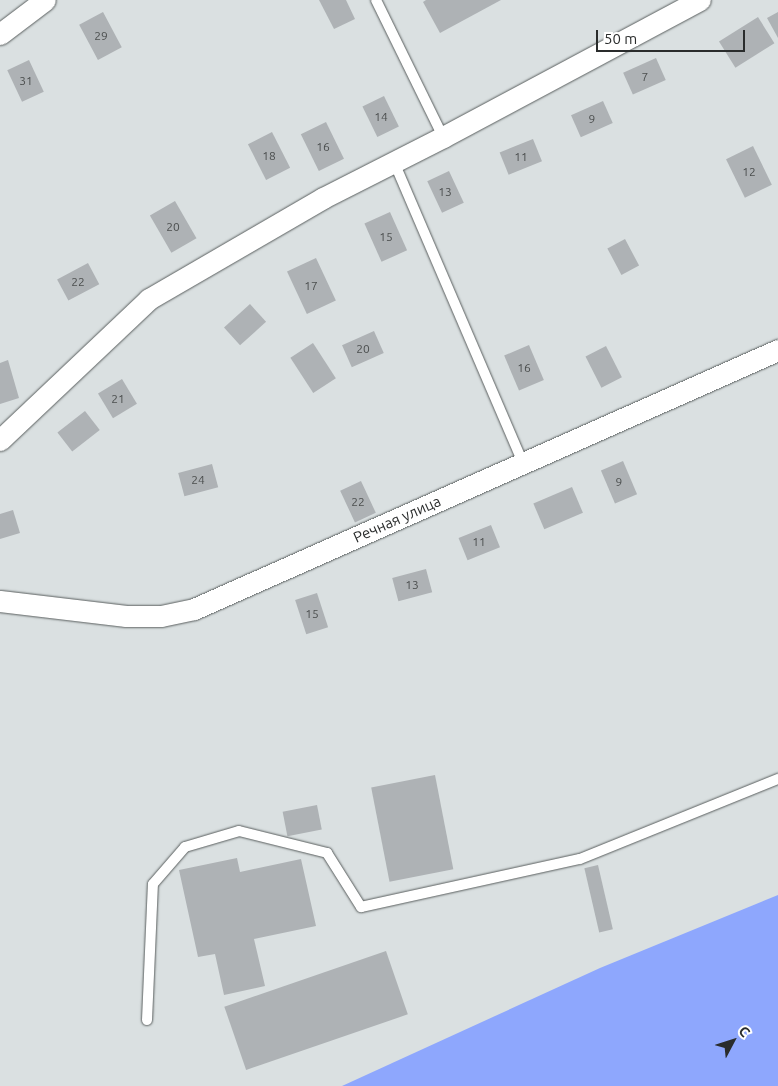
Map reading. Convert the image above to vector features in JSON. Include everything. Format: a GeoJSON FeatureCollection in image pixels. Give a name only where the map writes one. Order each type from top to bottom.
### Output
{"type":"FeatureCollection","features":[{"type":"Feature","properties":{"kind":"street"},"geometry":{"type":"LineString","coordinates":[[0,34],[45,0]]}},
{"type":"Feature","properties":{"kind":"street"},"geometry":{"type":"LineString","coordinates":[[0,440],[149,299],[323,198],[443,137],[700,0]]}},
{"type":"Feature","properties":{"kind":"street","name":"Речная улица"},"geometry":{"type":"LineString","coordinates":[[0,601],[126,616],[161,616],[194,609],[778,350]]}},
{"type":"Feature","properties":{"kind":"lane"},"geometry":{"type":"LineString","coordinates":[[376,0],[443,137]]}},
{"type":"Feature","properties":{"kind":"lane"},"geometry":{"type":"LineString","coordinates":[[394,162],[523,463]]}},
{"type":"Feature","properties":{"kind":"lane"},"geometry":{"type":"LineString","coordinates":[[147,1020],[153,884],[185,847],[239,831],[327,854],[361,907],[580,858],[778,779]]}},
{"type":"Feature","properties":{"kind":"water"},"geometry":{"type":"Polygon","coordinates":[[[778,895],[778,1086],[342,1086],[600,968],[778,895]]]}},
{"type":"Feature","properties":{"kind":"building"},"geometry":{"type":"Polygon","coordinates":[[[319,0],[346,0],[355,19],[334,29],[319,0]]]}},
{"type":"Feature","properties":{"kind":"building"},"geometry":{"type":"Polygon","coordinates":[[[426,0],[501,0],[440,33],[423,2],[426,0]]]}},
{"type":"Feature","properties":{"kind":"building"},"geometry":{"type":"Polygon","coordinates":[[[103,12],[122,47],[98,60],[79,25],[103,12]]]}},
{"type":"Feature","properties":{"kind":"building"},"geometry":{"type":"Polygon","coordinates":[[[778,12],[778,38],[767,18],[778,12]]]}},
{"type":"Feature","properties":{"kind":"building"},"geometry":{"type":"Polygon","coordinates":[[[758,17],[774,43],[735,68],[719,41],[758,17]]]}},
{"type":"Feature","properties":{"kind":"building"},"geometry":{"type":"Polygon","coordinates":[[[656,58],[666,80],[633,95],[623,73],[656,58]]]}},
{"type":"Feature","properties":{"kind":"building"},"geometry":{"type":"Polygon","coordinates":[[[29,60],[44,92],[22,102],[7,70],[29,60]]]}},
{"type":"Feature","properties":{"kind":"building"},"geometry":{"type":"Polygon","coordinates":[[[384,96],[399,127],[377,137],[362,107],[384,96]]]}},
{"type":"Feature","properties":{"kind":"building"},"geometry":{"type":"Polygon","coordinates":[[[603,101],[613,123],[581,137],[571,115],[603,101]]]}},
{"type":"Feature","properties":{"kind":"building"},"geometry":{"type":"Polygon","coordinates":[[[326,122],[344,159],[319,171],[301,134],[326,122]]]}},
{"type":"Feature","properties":{"kind":"building"},"geometry":{"type":"Polygon","coordinates":[[[272,132],[290,168],[266,180],[248,144],[272,132]]]}},
{"type":"Feature","properties":{"kind":"building"},"geometry":{"type":"Polygon","coordinates":[[[533,139],[542,161],[509,175],[500,152],[533,139]]]}},
{"type":"Feature","properties":{"kind":"building"},"geometry":{"type":"Polygon","coordinates":[[[753,146],[772,185],[745,198],[726,159],[753,146]]]}},
{"type":"Feature","properties":{"kind":"building"},"geometry":{"type":"Polygon","coordinates":[[[449,171],[464,203],[442,213],[427,181],[449,171]]]}},
{"type":"Feature","properties":{"kind":"building"},"geometry":{"type":"Polygon","coordinates":[[[175,201],[196,238],[171,253],[150,215],[175,201]]]}},
{"type":"Feature","properties":{"kind":"building"},"geometry":{"type":"Polygon","coordinates":[[[390,212],[407,250],[382,262],[364,223],[390,212]]]}},
{"type":"Feature","properties":{"kind":"building"},"geometry":{"type":"Polygon","coordinates":[[[625,239],[639,265],[621,275],[607,248],[625,239]]]}},
{"type":"Feature","properties":{"kind":"building"},"geometry":{"type":"Polygon","coordinates":[[[316,258],[336,301],[307,314],[287,272],[316,258]]]}},
{"type":"Feature","properties":{"kind":"building"},"geometry":{"type":"Polygon","coordinates":[[[88,263],[99,284],[68,301],[57,279],[88,263]]]}},
{"type":"Feature","properties":{"kind":"building"},"geometry":{"type":"Polygon","coordinates":[[[250,304],[266,322],[240,345],[224,327],[250,304]]]}},
{"type":"Feature","properties":{"kind":"building"},"geometry":{"type":"Polygon","coordinates":[[[374,331],[384,353],[352,367],[342,345],[374,331]]]}},
{"type":"Feature","properties":{"kind":"building"},"geometry":{"type":"Polygon","coordinates":[[[313,343],[336,378],[313,393],[290,358],[313,343]]]}},
{"type":"Feature","properties":{"kind":"building"},"geometry":{"type":"Polygon","coordinates":[[[529,345],[544,380],[519,391],[504,356],[529,345]]]}},
{"type":"Feature","properties":{"kind":"building"},"geometry":{"type":"Polygon","coordinates":[[[606,346],[622,377],[601,388],[586,356],[606,346]]]}},
{"type":"Feature","properties":{"kind":"building"},"geometry":{"type":"Polygon","coordinates":[[[8,360],[19,398],[0,404],[0,363],[8,360]]]}},
{"type":"Feature","properties":{"kind":"building"},"geometry":{"type":"Polygon","coordinates":[[[122,379],[137,404],[113,418],[98,393],[122,379]]]}},
{"type":"Feature","properties":{"kind":"building"},"geometry":{"type":"Polygon","coordinates":[[[85,411],[100,430],[72,451],[57,433],[85,411]]]}},
{"type":"Feature","properties":{"kind":"building"},"geometry":{"type":"Polygon","coordinates":[[[623,461],[637,494],[615,504],[601,470],[623,461]]]}},
{"type":"Feature","properties":{"kind":"building"},"geometry":{"type":"Polygon","coordinates":[[[212,464],[218,487],[184,496],[178,473],[212,464]]]}},
{"type":"Feature","properties":{"kind":"building"},"geometry":{"type":"Polygon","coordinates":[[[361,481],[376,513],[355,522],[340,491],[361,481]]]}},
{"type":"Feature","properties":{"kind":"building"},"geometry":{"type":"Polygon","coordinates":[[[572,487],[583,513],[544,529],[533,503],[572,487]]]}},
{"type":"Feature","properties":{"kind":"building"},"geometry":{"type":"Polygon","coordinates":[[[13,510],[20,533],[0,539],[0,514],[13,510]]]}},
{"type":"Feature","properties":{"kind":"building"},"geometry":{"type":"Polygon","coordinates":[[[491,525],[500,547],[468,560],[459,538],[491,525]]]}},
{"type":"Feature","properties":{"kind":"building"},"geometry":{"type":"Polygon","coordinates":[[[426,569],[432,592],[398,601],[392,578],[426,569]]]}},
{"type":"Feature","properties":{"kind":"building"},"geometry":{"type":"Polygon","coordinates":[[[317,593],[328,627],[306,634],[295,600],[317,593]]]}},
{"type":"Feature","properties":{"kind":"building"},"geometry":{"type":"Polygon","coordinates":[[[435,775],[453,869],[390,882],[371,787],[435,775]]]}},
{"type":"Feature","properties":{"kind":"building"},"geometry":{"type":"Polygon","coordinates":[[[317,805],[322,830],[287,836],[283,812],[317,805]]]}},
{"type":"Feature","properties":{"kind":"building"},"geometry":{"type":"Polygon","coordinates":[[[237,858],[240,872],[301,859],[316,926],[254,939],[265,986],[224,995],[215,954],[198,957],[179,870],[237,858]]]}},
{"type":"Feature","properties":{"kind":"building"},"geometry":{"type":"Polygon","coordinates":[[[598,865],[613,929],[599,932],[584,868],[598,865]]]}},
{"type":"Feature","properties":{"kind":"building"},"geometry":{"type":"Polygon","coordinates":[[[386,951],[408,1014],[246,1070],[224,1007],[386,951]]]}}]}
